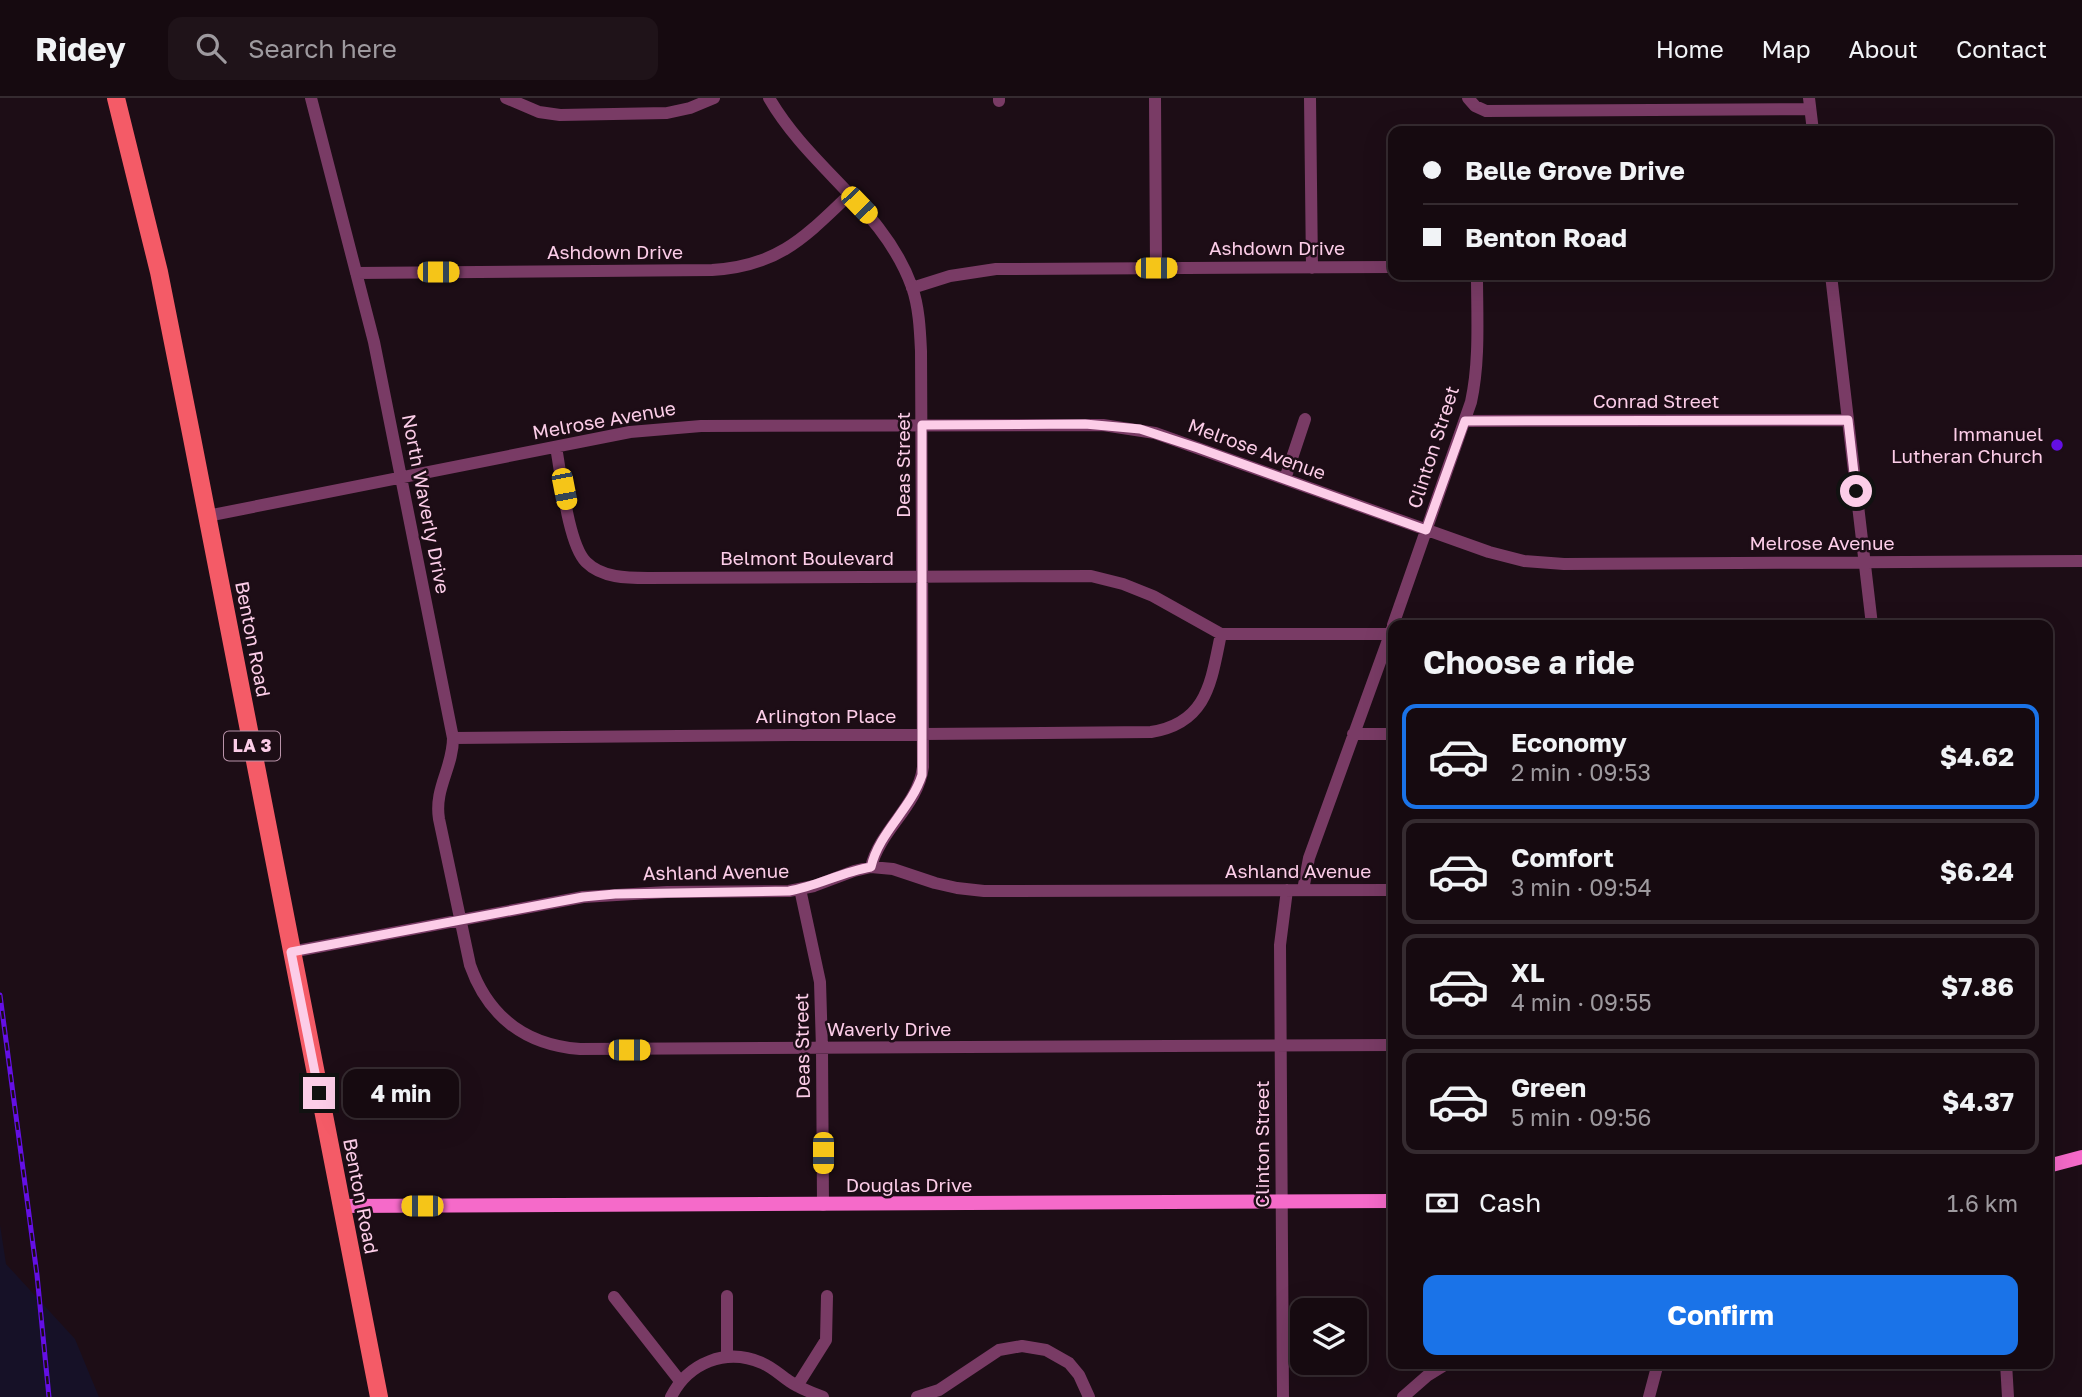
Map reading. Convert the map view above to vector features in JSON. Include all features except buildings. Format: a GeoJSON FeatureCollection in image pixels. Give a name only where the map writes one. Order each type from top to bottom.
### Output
{"type":"FeatureCollection","features":[{"type":"Feature","properties":{"kind":"main road","name":"Benton Road"},"geometry":{"type":"LineString","coordinates":[[116,98],[159,272],[379,1397]]}},
{"type":"Feature","properties":{"kind":"street","name":"North Waverly Drive"},"geometry":{"type":"LineString","coordinates":[[312,98],[374,342],[453,738],[451,763],[438,796],[437,808],[461,919]]}},
{"type":"Feature","properties":{"kind":"street"},"geometry":{"type":"LineString","coordinates":[[506,98],[539,112],[560,115],[667,113],[690,108],[714,98]]}},
{"type":"Feature","properties":{"kind":"street","name":"Deas Street"},"geometry":{"type":"LineString","coordinates":[[769,98],[799,141],[889,240],[912,288],[921,335],[923,767],[919,783],[876,850],[871,867]]}},
{"type":"Feature","properties":{"kind":"street"},"geometry":{"type":"LineString","coordinates":[[1155,98],[1156,268]]}},
{"type":"Feature","properties":{"kind":"street"},"geometry":{"type":"LineString","coordinates":[[1310,98],[1312,268]]}},
{"type":"Feature","properties":{"kind":"street"},"geometry":{"type":"LineString","coordinates":[[1468,98],[1475,106],[1486,111],[1809,103],[1812,126]]}},
{"type":"Feature","properties":{"kind":"street","name":"Ashdown Drive"},"geometry":{"type":"LineString","coordinates":[[356,273],[733,268],[767,259],[791,248],[849,195]]}},
{"type":"Feature","properties":{"kind":"street","name":"Ashdown Drive"},"geometry":{"type":"LineString","coordinates":[[912,288],[950,276],[996,269],[1388,267]]}},
{"type":"Feature","properties":{"kind":"street","name":"Clinton Street"},"geometry":{"type":"LineString","coordinates":[[1395,620],[1465,421],[1475,377],[1477,280]]}},
{"type":"Feature","properties":{"kind":"street"},"geometry":{"type":"LineString","coordinates":[[1832,280],[1871,620]]}},
{"type":"Feature","properties":{"kind":"street"},"geometry":{"type":"LineString","coordinates":[[1284,479],[1306,419]]}},
{"type":"Feature","properties":{"kind":"street","name":"Conrad Street"},"geometry":{"type":"LineString","coordinates":[[1465,421],[1848,420]]}},
{"type":"Feature","properties":{"kind":"street","name":"Melrose Avenue"},"geometry":{"type":"LineString","coordinates":[[207,516],[630,432],[686,426],[1085,424],[1155,433],[1489,552],[1524,561],[2082,561]]}},
{"type":"Feature","properties":{"kind":"street","name":"Belmont Boulevard"},"geometry":{"type":"LineString","coordinates":[[556,447],[575,542],[585,561],[603,572],[617,576],[1075,575],[1103,578],[1153,596],[1221,634],[1388,628]]}},
{"type":"Feature","properties":{"kind":"street","name":"Arlington Place"},"geometry":{"type":"LineString","coordinates":[[453,738],[1139,733],[1170,728],[1188,718],[1203,701],[1211,681],[1221,634]]}},
{"type":"Feature","properties":{"kind":"street","name":"Clinton Street"},"geometry":{"type":"LineString","coordinates":[[1303,890],[1309,858],[1388,639]]}},
{"type":"Feature","properties":{"kind":"street"},"geometry":{"type":"LineString","coordinates":[[1353,734],[1388,734]]}},
{"type":"Feature","properties":{"kind":"street","name":"Ashland Avenue"},"geometry":{"type":"LineString","coordinates":[[291,952],[560,900],[598,895],[789,891],[871,867],[893,869],[935,883],[970,890],[1388,890]]}},
{"type":"Feature","properties":{"kind":"street","name":"Deas Street"},"geometry":{"type":"LineString","coordinates":[[800,889],[820,982],[823,1205]]}},
{"type":"Feature","properties":{"kind":"street","name":"Clinton Street"},"geometry":{"type":"LineString","coordinates":[[1283,1397],[1280,945],[1287,890]]}},
{"type":"Feature","properties":{"kind":"street","name":"Waverly Drive"},"geometry":{"type":"LineString","coordinates":[[461,919],[470,965],[487,1001],[507,1023],[555,1046],[580,1049],[822,1049],[1388,1045]]}},
{"type":"Feature","properties":{"kind":"street"},"geometry":{"type":"LineString","coordinates":[[2053,1165],[2082,1157]]}},
{"type":"Feature","properties":{"kind":"street","name":"Douglas Drive"},"geometry":{"type":"LineString","coordinates":[[341,1206],[1388,1201]]}},
{"type":"Feature","properties":{"kind":"street"},"geometry":{"type":"LineString","coordinates":[[727,1296],[727,1357]]}},
{"type":"Feature","properties":{"kind":"street"},"geometry":{"type":"LineString","coordinates":[[797,1385],[826,1340],[827,1296]]}},
{"type":"Feature","properties":{"kind":"street"},"geometry":{"type":"LineString","coordinates":[[614,1297],[680,1381]]}},
{"type":"Feature","properties":{"kind":"street"},"geometry":{"type":"LineString","coordinates":[[917,1397],[939,1390],[999,1350],[1022,1346],[1046,1350],[1069,1363],[1079,1375],[1089,1397]]}},
{"type":"Feature","properties":{"kind":"street"},"geometry":{"type":"LineString","coordinates":[[671,1397],[680,1381],[706,1362],[727,1357],[745,1357],[764,1363],[797,1385],[824,1397]]}},
{"type":"Feature","properties":{"kind":"street"},"geometry":{"type":"LineString","coordinates":[[1404,1397],[1438,1369]]}},
{"type":"Feature","properties":{"kind":"street"},"geometry":{"type":"LineString","coordinates":[[1649,1397],[1656,1369]]}},
{"type":"Feature","properties":{"kind":"street"},"geometry":{"type":"LineString","coordinates":[[2006,1369],[2008,1397]]}},
{"type":"Feature","properties":{"kind":"shaded area"},"geometry":{"type":"Polygon","coordinates":[[[0,1225],[6,1264],[75,1339],[99,1397],[0,1397],[0,1225]]]}},
{"type":"Feature","properties":{"kind":"railway"},"geometry":{"type":"LineString","coordinates":[[0,995],[37,1275],[49,1397]]}},
{"type":"Feature","properties":{"kind":"place","name":"Immanuel Lutheran Church"},"geometry":{"type":"Point","coordinates":[2057,445]}},
{"type":"Feature","properties":{"kind":"route"},"geometry":{"type":"LineString","coordinates":[[319,1093],[291,952],[560,900],[615,894],[789,891],[814,886],[871,867],[876,850],[916,792],[923,767],[922,425],[1085,424],[1140,429],[1426,530],[1465,421],[1848,420],[1856,491]]}}]}
